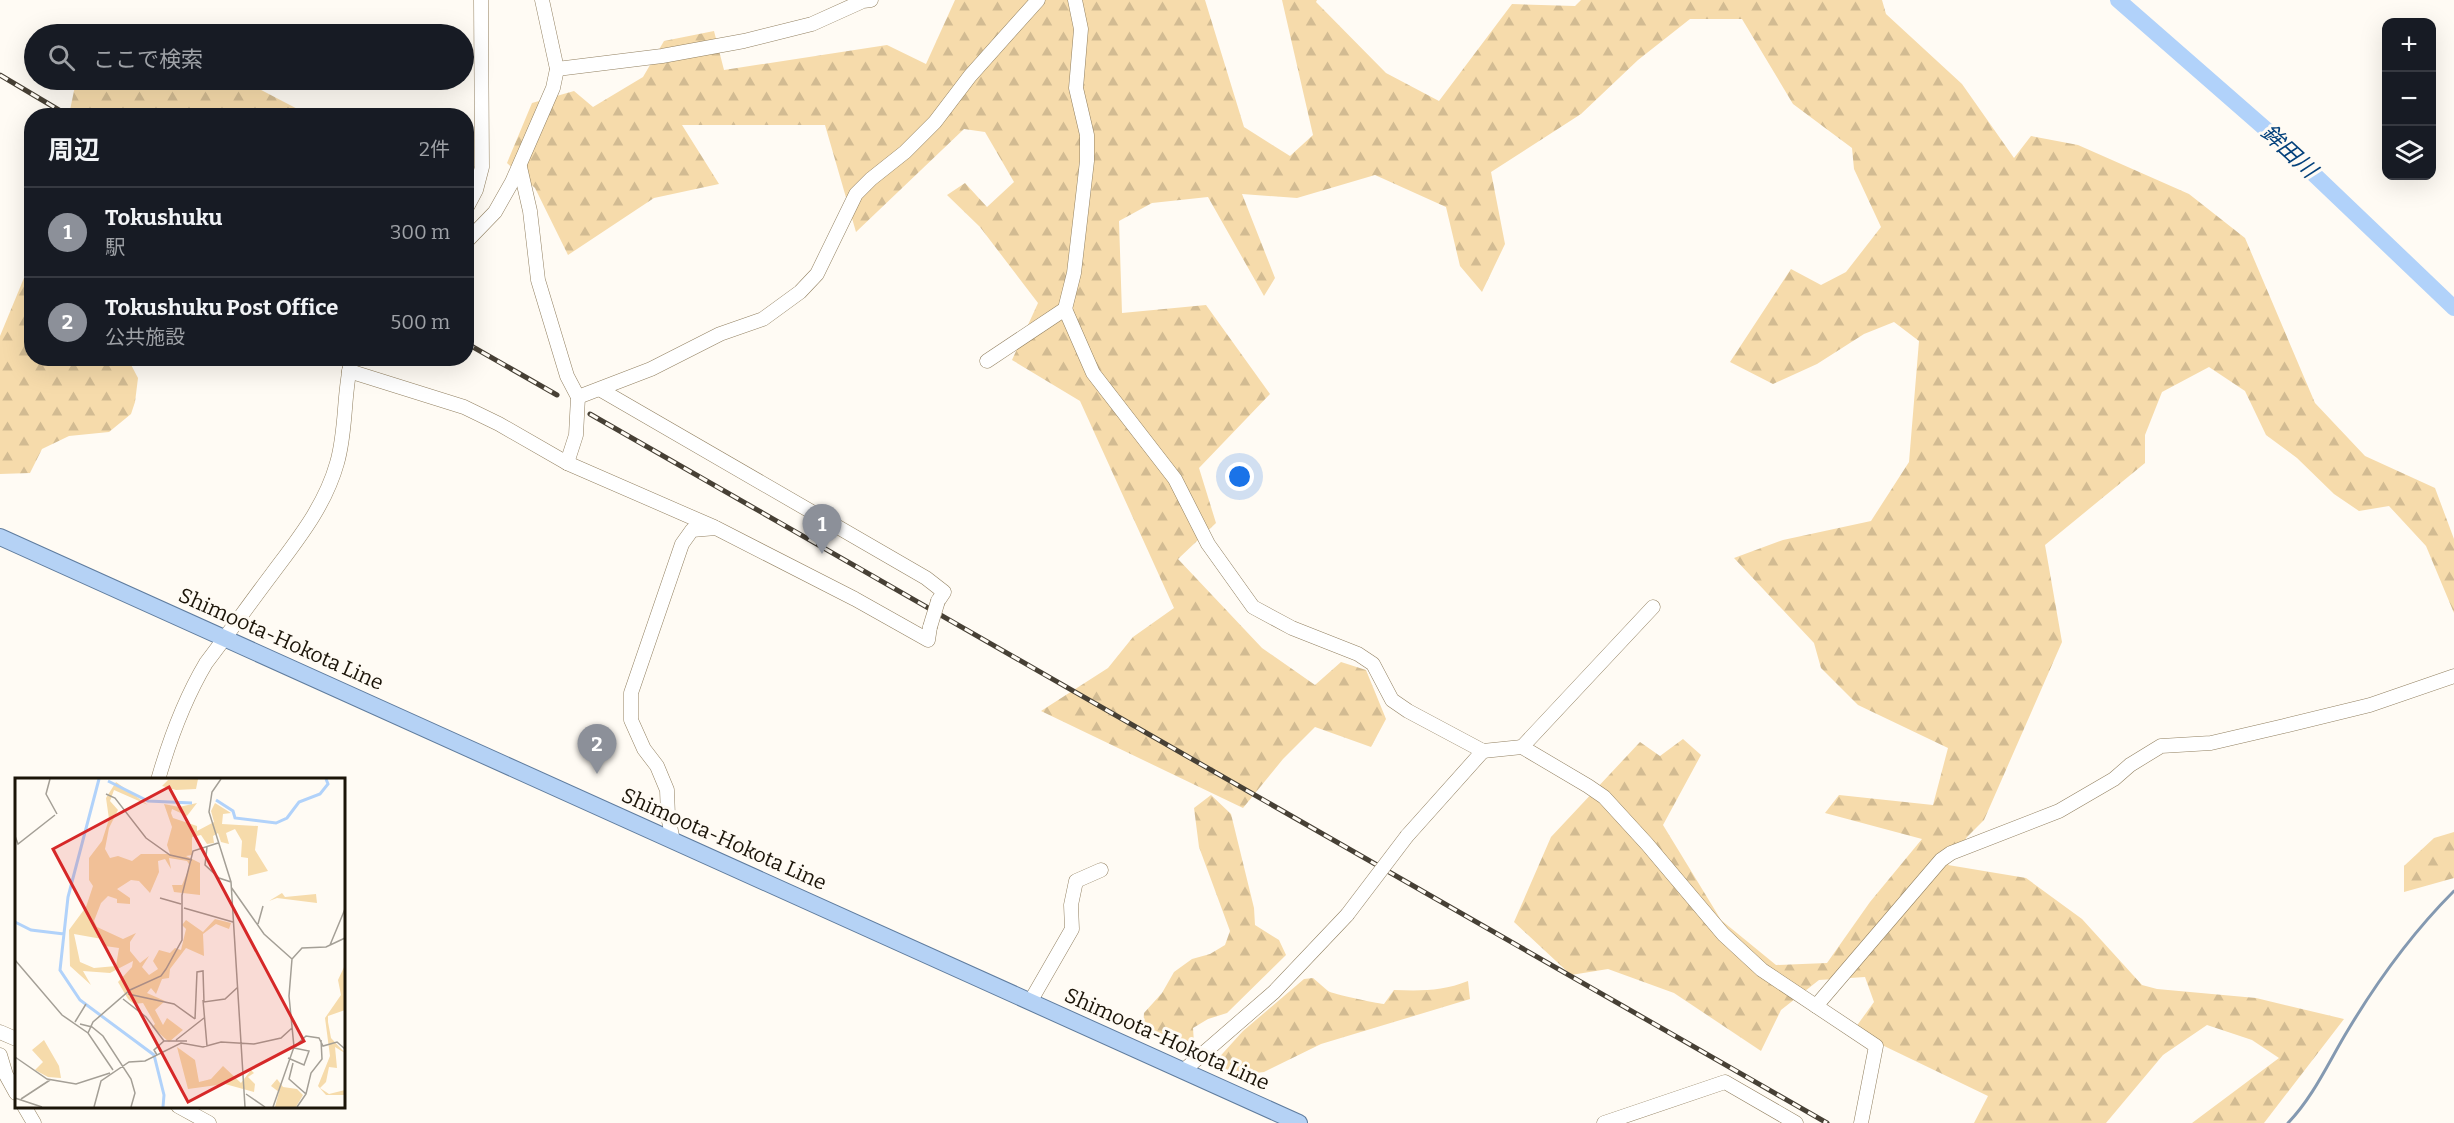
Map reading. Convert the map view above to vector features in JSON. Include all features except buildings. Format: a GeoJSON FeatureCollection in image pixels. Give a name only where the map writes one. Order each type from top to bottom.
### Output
{"type":"FeatureCollection","features":[{"type":"Feature","properties":{"kind":"main road","name":"Shimoota-Hokota Line"},"geometry":{"type":"LineString","coordinates":[[0,537],[1299,1123]]}},
{"type":"Feature","properties":{"kind":"street"},"geometry":{"type":"LineString","coordinates":[[474,194],[482,167],[481,0]]}},
{"type":"Feature","properties":{"kind":"street"},"geometry":{"type":"LineString","coordinates":[[474,234],[495,212],[520,167],[553,88],[557,69],[542,0]]}},
{"type":"Feature","properties":{"kind":"street"},"geometry":{"type":"LineString","coordinates":[[557,69],[662,56],[744,41],[812,24],[871,0]]}},
{"type":"Feature","properties":{"kind":"street"},"geometry":{"type":"LineString","coordinates":[[578,397],[651,369],[720,334],[763,319],[800,292],[817,274],[856,194],[871,178],[905,153],[935,122],[970,76],[1038,0]]}},
{"type":"Feature","properties":{"kind":"street"},"geometry":{"type":"LineString","coordinates":[[1075,0],[1082,29],[1076,88],[1087,135],[1087,161],[1074,273],[1065,309],[1093,374],[1175,479],[1208,544],[1253,607],[1292,628],[1358,654],[1373,664],[1392,700],[1408,711],[1483,751],[1522,747],[1604,797],[1723,934],[1762,970],[1876,1046],[1861,1123]]}},
{"type":"Feature","properties":{"kind":"street"},"geometry":{"type":"LineString","coordinates":[[520,167],[530,211],[538,280],[567,376],[578,397],[576,435],[567,463]]}},
{"type":"Feature","properties":{"kind":"street"},"geometry":{"type":"LineString","coordinates":[[987,361],[1065,309]]}},
{"type":"Feature","properties":{"kind":"street"},"geometry":{"type":"LineString","coordinates":[[159,778],[171,734],[184,703],[206,663],[307,526],[327,492],[338,462],[351,366]]}},
{"type":"Feature","properties":{"kind":"street"},"geometry":{"type":"LineString","coordinates":[[354,366],[464,407],[500,424],[567,463],[716,528],[929,634],[938,601],[944,592],[926,578],[601,390]]}},
{"type":"Feature","properties":{"kind":"street"},"geometry":{"type":"LineString","coordinates":[[674,841],[668,816],[667,790],[657,766],[644,748],[631,720],[631,693],[682,544],[692,530],[716,528]]}},
{"type":"Feature","properties":{"kind":"street"},"geometry":{"type":"LineString","coordinates":[[1522,747],[1653,607]]}},
{"type":"Feature","properties":{"kind":"street"},"geometry":{"type":"LineString","coordinates":[[1815,1006],[1941,860],[1951,853],[2059,811],[2114,779],[2130,765],[2161,746],[2211,743],[2274,729],[2370,705],[2454,676]]}},
{"type":"Feature","properties":{"kind":"street"},"geometry":{"type":"LineString","coordinates":[[1183,1071],[1274,992],[1347,915],[1407,836],[1483,751]]}},
{"type":"Feature","properties":{"kind":"street"},"geometry":{"type":"LineString","coordinates":[[1029,1002],[1072,930],[1071,905],[1077,881],[1101,870]]}},
{"type":"Feature","properties":{"kind":"street"},"geometry":{"type":"LineString","coordinates":[[0,1032],[15,1039]]}},
{"type":"Feature","properties":{"kind":"street"},"geometry":{"type":"LineString","coordinates":[[0,1055],[6,1075],[15,1091]]}},
{"type":"Feature","properties":{"kind":"street"},"geometry":{"type":"LineString","coordinates":[[1604,1123],[1725,1082],[1796,1123]]}},
{"type":"Feature","properties":{"kind":"street"},"geometry":{"type":"LineString","coordinates":[[25,1108],[34,1123]]}},
{"type":"Feature","properties":{"kind":"street"},"geometry":{"type":"LineString","coordinates":[[180,1108],[209,1123]]}},
{"type":"Feature","properties":{"kind":"green space"},"geometry":{"type":"Polygon","coordinates":[[[955,0],[1205,0],[1244,127],[1290,156],[1313,135],[1282,0],[1317,0],[1316,2],[1386,73],[1439,101],[1512,4],[1575,6],[1581,0],[1882,0],[1886,14],[1962,84],[2014,158],[2031,136],[2078,145],[2189,194],[2245,238],[2315,403],[2365,456],[2435,488],[2454,539],[2454,613],[2426,546],[2389,506],[2359,511],[2334,494],[2297,458],[2266,435],[2245,391],[2209,367],[2162,392],[2145,435],[2145,463],[2045,545],[2062,642],[1984,820],[1967,837],[1948,865],[2026,878],[2082,919],[2142,985],[2157,989],[2256,998],[2344,1019],[2264,1123],[2192,1123],[2279,1058],[2252,1040],[2207,1025],[2163,1055],[2106,1123],[1974,1123],[1988,1096],[1853,1031],[1874,1002],[1865,977],[1819,980],[1781,1010],[1761,1051],[1674,993],[1608,969],[1571,975],[1514,922],[1551,837],[1640,742],[1660,756],[1683,739],[1701,755],[1663,825],[1721,920],[1776,965],[1827,963],[1870,902],[1922,839],[1825,813],[1839,795],[1933,805],[1948,748],[1858,705],[1821,668],[1814,643],[1734,558],[1783,540],[1871,521],[1909,462],[1919,341],[1894,322],[1864,334],[1817,364],[1773,384],[1730,362],[1791,269],[1821,285],[1846,272],[1881,227],[1854,169],[1852,148],[1793,104],[1742,19],[1690,19],[1638,60],[1581,114],[1491,172],[1505,244],[1482,292],[1460,266],[1446,207],[1375,175],[1297,198],[1242,194],[1275,278],[1264,296],[1208,197],[1152,203],[1119,221],[1122,313],[1206,305],[1270,394],[1199,468],[1216,523],[1178,559],[1262,648],[1315,685],[1341,662],[1366,670],[1386,719],[1371,747],[1315,727],[1283,759],[1243,808],[1041,711],[1108,668],[1133,637],[1174,608],[1080,401],[1012,360],[1038,303],[980,227],[947,195],[965,183],[987,207],[1014,182],[985,132],[964,129],[856,232],[825,125],[682,125],[719,184],[654,198],[568,255],[535,188],[507,163],[532,103],[574,91],[593,107],[643,77],[664,41],[714,31],[724,70],[887,45],[926,64],[955,0]]]}},
{"type":"Feature","properties":{"kind":"green space"},"geometry":{"type":"Polygon","coordinates":[[[74,90],[261,90],[296,108],[70,108],[74,90]]]}},
{"type":"Feature","properties":{"kind":"green space"},"geometry":{"type":"Polygon","coordinates":[[[24,278],[24,366],[132,366],[138,378],[131,414],[109,432],[69,436],[42,449],[30,473],[0,474],[0,336],[24,278]]]}},
{"type":"Feature","properties":{"kind":"green space"},"geometry":{"type":"Polygon","coordinates":[[[1211,795],[1231,814],[1254,908],[1255,925],[1279,940],[1286,955],[1227,1013],[1208,1019],[1193,1028],[1194,1043],[1178,1049],[1143,1028],[1144,1013],[1162,993],[1174,972],[1192,959],[1210,954],[1225,945],[1230,931],[1199,847],[1194,808],[1211,795]]]}},
{"type":"Feature","properties":{"kind":"green space"},"geometry":{"type":"Polygon","coordinates":[[[2454,832],[2454,878],[2404,892],[2404,866],[2434,838],[2454,832]]]}},
{"type":"Feature","properties":{"kind":"green space"},"geometry":{"type":"Polygon","coordinates":[[[1313,978],[1328,991],[1384,1004],[1394,990],[1432,990],[1468,981],[1470,999],[1321,1044],[1264,1072],[1238,1075],[1214,1063],[1243,1031],[1304,979],[1313,978]]]}},
{"type":"Feature","properties":{"kind":"waterway","name":"鉾田川"},"geometry":{"type":"LineString","coordinates":[[2118,0],[2277,139],[2454,308]]}},
{"type":"Feature","properties":{"kind":"waterway"},"geometry":{"type":"LineString","coordinates":[[2288,1123],[2313,1090],[2371,993],[2410,940],[2454,891]]}},
{"type":"Feature","properties":{"kind":"railway"},"geometry":{"type":"LineString","coordinates":[[0,75],[24,89]]}},
{"type":"Feature","properties":{"kind":"railway"},"geometry":{"type":"LineString","coordinates":[[25,90],[56,108]]}},
{"type":"Feature","properties":{"kind":"railway"},"geometry":{"type":"LineString","coordinates":[[474,348],[557,395]]}},
{"type":"Feature","properties":{"kind":"railway"},"geometry":{"type":"LineString","coordinates":[[590,414],[1827,1123]]}},
{"type":"Feature","properties":{"kind":"place","name":"Tokushuku"},"geometry":{"type":"Point","coordinates":[822,554]}},
{"type":"Feature","properties":{"kind":"place","name":"Tokushuku Post Office"},"geometry":{"type":"Point","coordinates":[597,774]}}]}
